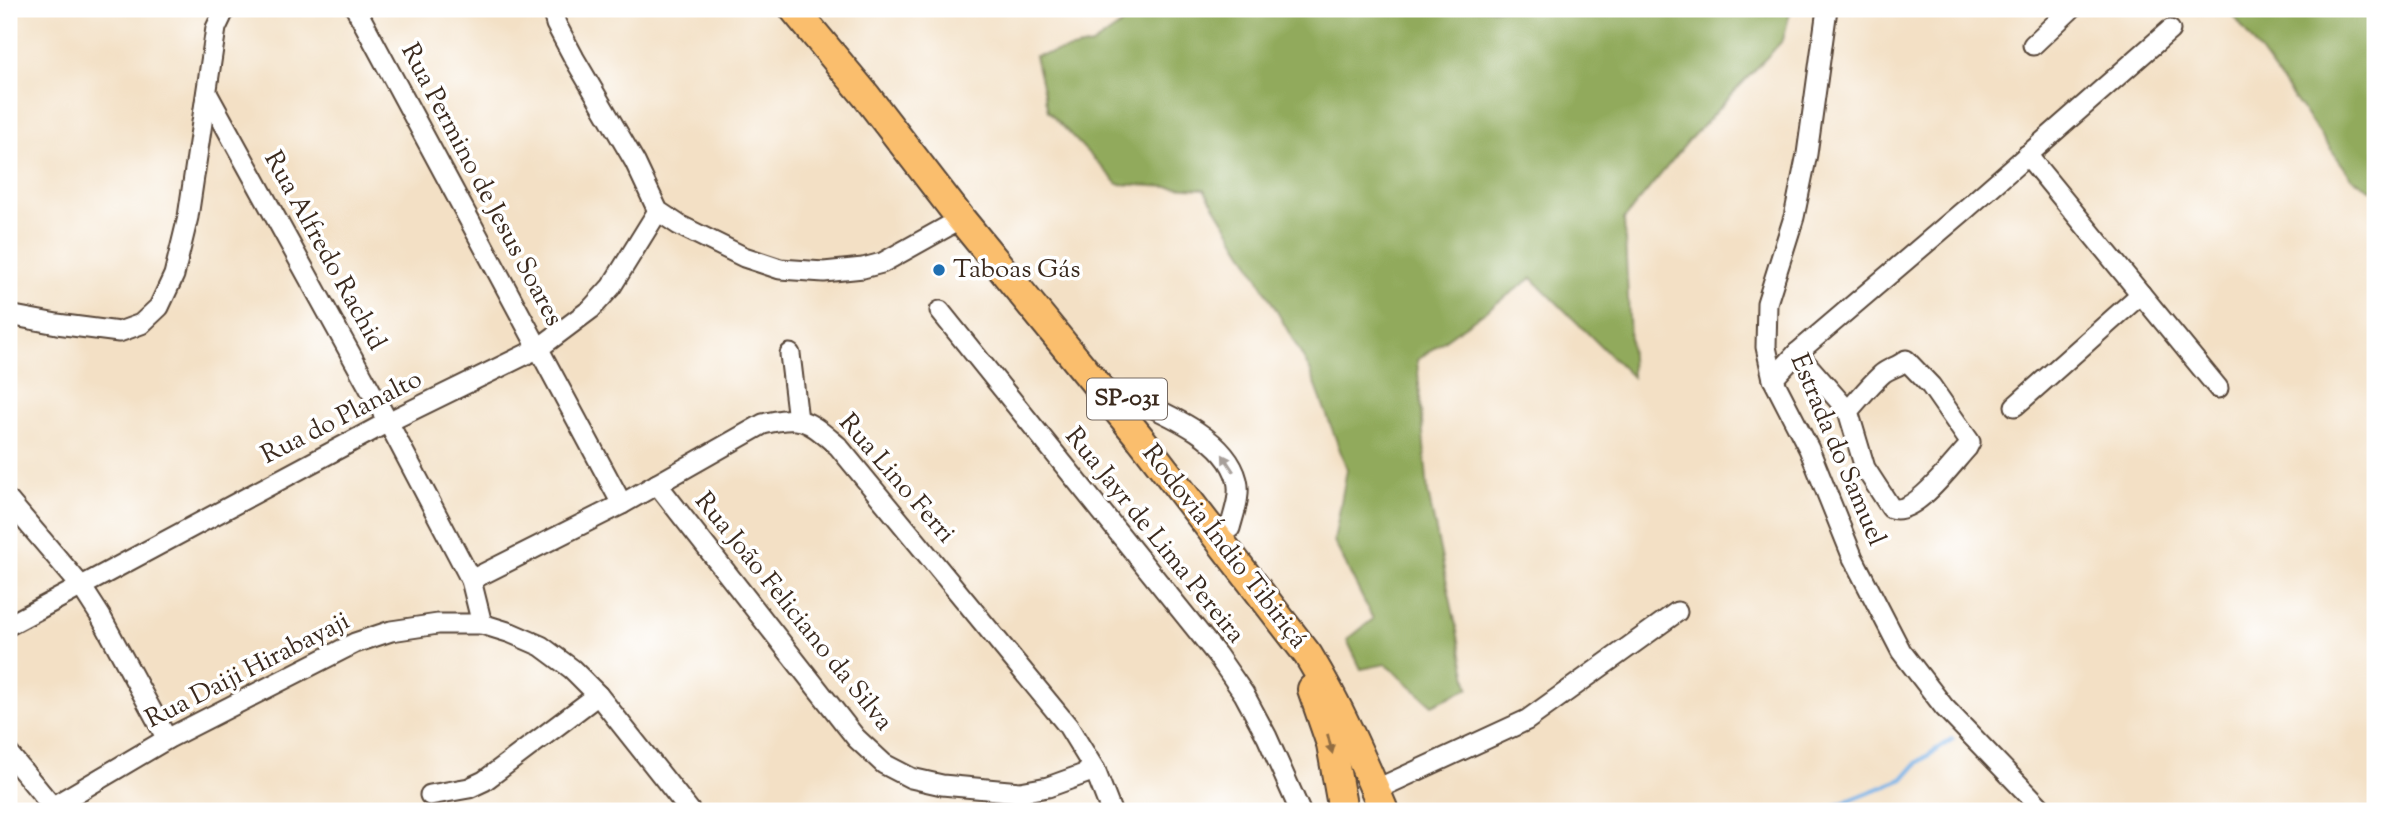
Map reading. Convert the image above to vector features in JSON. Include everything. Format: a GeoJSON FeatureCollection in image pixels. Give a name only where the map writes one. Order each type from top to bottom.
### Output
{"type":"FeatureCollection","features":[{"type":"Feature","properties":{"kind":"highway","name":"Rodovia Índio Tibiriçá"},"geometry":{"type":"LineString","coordinates":[[794,9],[1141,439],[1308,654],[1386,798],[1401,811]]}},
{"type":"Feature","properties":{"kind":"highway","name":"Rodovia Índio Tibiriçá"},"geometry":{"type":"LineString","coordinates":[[818,9],[1301,621],[1342,686],[1386,798]]}},
{"type":"Feature","properties":{"kind":"highway"},"geometry":{"type":"LineString","coordinates":[[1292,634],[1331,744],[1343,811]]}},
{"type":"Feature","properties":{"kind":"street"},"geometry":{"type":"LineString","coordinates":[[9,315],[119,332],[141,324],[159,307],[174,275],[188,217],[216,28],[225,9]]}},
{"type":"Feature","properties":{"kind":"street","name":"Rua Permino de Jesus Soares"},"geometry":{"type":"LineString","coordinates":[[356,9],[539,348]]}},
{"type":"Feature","properties":{"kind":"street"},"geometry":{"type":"LineString","coordinates":[[552,9],[556,24],[635,162],[658,211],[679,225],[744,257],[780,269],[824,272],[883,263],[961,219]]}},
{"type":"Feature","properties":{"kind":"street","name":"Estrada do Samuel"},"geometry":{"type":"LineString","coordinates":[[1827,9],[1807,154],[1794,217],[1767,303],[1766,347],[1773,379],[1809,449],[1853,558],[1901,651],[1944,707],[2044,811]]}},
{"type":"Feature","properties":{"kind":"street"},"geometry":{"type":"LineString","coordinates":[[2033,45],[2071,9]]}},
{"type":"Feature","properties":{"kind":"street"},"geometry":{"type":"LineString","coordinates":[[1773,379],[1797,353],[2170,30]]}},
{"type":"Feature","properties":{"kind":"street","name":"Rua Alfredo Rachid"},"geometry":{"type":"LineString","coordinates":[[207,93],[388,422],[471,580],[482,624]]}},
{"type":"Feature","properties":{"kind":"street"},"geometry":{"type":"LineString","coordinates":[[2027,155],[2218,388]]}},
{"type":"Feature","properties":{"kind":"street","name":"Rua do Planalto"},"geometry":{"type":"LineString","coordinates":[[9,625],[388,422],[539,348],[591,309],[611,287],[658,211]]}},
{"type":"Feature","properties":{"kind":"street"},"geometry":{"type":"LineString","coordinates":[[2015,405],[2141,294]]}},
{"type":"Feature","properties":{"kind":"street","name":"Rua Jayr de Lima Pereira"},"geometry":{"type":"LineString","coordinates":[[940,311],[1217,655],[1262,726],[1300,811]]}},
{"type":"Feature","properties":{"kind":"street"},"geometry":{"type":"LineString","coordinates":[[539,348],[622,504]]}},
{"type":"Feature","properties":{"kind":"street"},"geometry":{"type":"LineString","coordinates":[[1797,353],[1848,411],[1865,468],[1891,508],[1898,511],[1918,501],[1970,442],[1931,386],[1906,360],[1881,374],[1848,411]]}},
{"type":"Feature","properties":{"kind":"street"},"geometry":{"type":"LineString","coordinates":[[790,354],[798,420]]}},
{"type":"Feature","properties":{"kind":"street"},"geometry":{"type":"LineString","coordinates":[[1123,394],[1185,424],[1208,440],[1228,461],[1237,480],[1238,497],[1230,528]]}},
{"type":"Feature","properties":{"kind":"street","name":"Rua Lino Ferri"},"geometry":{"type":"LineString","coordinates":[[471,580],[622,504],[763,424],[789,418],[812,424],[838,446],[1068,726],[1095,770],[1111,811]]}},
{"type":"Feature","properties":{"kind":"street","name":"Rua João Feliciano da Silva"},"geometry":{"type":"LineString","coordinates":[[657,484],[856,738],[884,764],[911,778],[942,785],[1020,792],[1048,787],[1095,770]]}},
{"type":"Feature","properties":{"kind":"street"},"geometry":{"type":"LineString","coordinates":[[9,501],[81,586],[102,617],[167,739]]}},
{"type":"Feature","properties":{"kind":"street"},"geometry":{"type":"LineString","coordinates":[[1386,798],[1527,720],[1677,612]]}},
{"type":"Feature","properties":{"kind":"street","name":"Rua Daiji Hirabayaji"},"geometry":{"type":"LineString","coordinates":[[54,809],[167,739],[355,643],[391,631],[438,624],[482,624],[541,646],[572,669],[598,695],[690,811]]}},
{"type":"Feature","properties":{"kind":"street"},"geometry":{"type":"LineString","coordinates":[[430,794],[469,788],[484,781],[598,695]]}},
{"type":"Feature","properties":{"kind":"street"},"geometry":{"type":"LineString","coordinates":[[9,754],[54,809]]}},
{"type":"Feature","properties":{"kind":"green space"},"geometry":{"type":"Polygon","coordinates":[[[1144,9],[1791,9],[1783,40],[1689,140],[1624,219],[1632,377],[1532,278],[1417,360],[1428,493],[1469,688],[1432,705],[1386,664],[1361,669],[1347,640],[1373,619],[1334,541],[1347,469],[1310,370],[1204,189],[1118,184],[1048,111],[1035,56],[1092,45],[1144,9]]]}},
{"type":"Feature","properties":{"kind":"green space"},"geometry":{"type":"Polygon","coordinates":[[[2229,9],[2375,9],[2375,192],[2352,178],[2229,9]]]}},
{"type":"Feature","properties":{"kind":"waterway"},"geometry":{"type":"LineString","coordinates":[[1823,811],[1903,779],[1917,763],[1952,739]]}},
{"type":"Feature","properties":{"kind":"place","name":"Taboas Gás"},"geometry":{"type":"Point","coordinates":[939,270]}}]}
